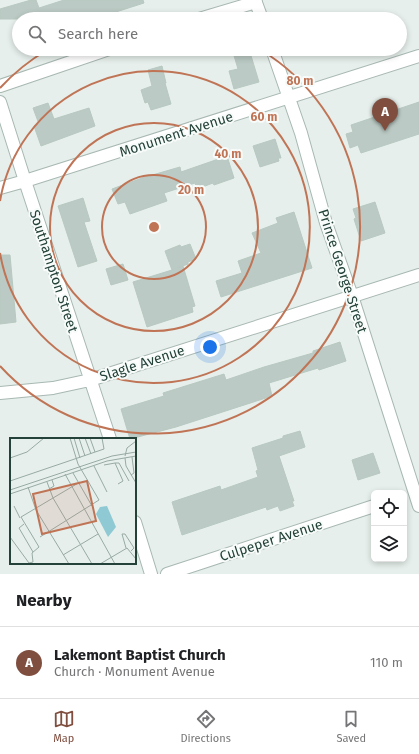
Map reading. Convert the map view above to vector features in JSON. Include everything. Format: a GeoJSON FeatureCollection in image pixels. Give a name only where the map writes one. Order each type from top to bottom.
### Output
{"type":"FeatureCollection","features":[{"type":"Feature","properties":{"kind":"street"},"geometry":{"type":"LineString","coordinates":[[221,12],[255,1],[259,12]]}},
{"type":"Feature","properties":{"kind":"street"},"geometry":{"type":"LineString","coordinates":[[0,86],[88,56]]}},
{"type":"Feature","properties":{"kind":"street","name":"Prince George Street"},"geometry":{"type":"LineString","coordinates":[[274,56],[301,133],[326,223],[352,296],[413,493],[419,506]]}},
{"type":"Feature","properties":{"kind":"street","name":"Monument Avenue"},"geometry":{"type":"LineString","coordinates":[[0,188],[419,56]]}},
{"type":"Feature","properties":{"kind":"street","name":"Southampton Street"},"geometry":{"type":"LineString","coordinates":[[0,102],[110,438]]}},
{"type":"Feature","properties":{"kind":"street","name":"Slagle Avenue"},"geometry":{"type":"LineString","coordinates":[[0,394],[53,388],[90,380],[419,275]]}},
{"type":"Feature","properties":{"kind":"street","name":"Culpeper Avenue"},"geometry":{"type":"LineString","coordinates":[[167,574],[371,507]]}},
{"type":"Feature","properties":{"kind":"street"},"geometry":{"type":"LineString","coordinates":[[136,525],[151,574]]}},
{"type":"Feature","properties":{"kind":"building"},"geometry":{"type":"Polygon","coordinates":[[[31,0],[36,0],[39,8],[64,0],[143,0],[144,3],[116,12],[12,12],[12,19],[0,19],[0,9],[31,0]]]}},
{"type":"Feature","properties":{"kind":"building"},"geometry":{"type":"Polygon","coordinates":[[[234,56],[251,56],[259,82],[234,89],[229,71],[238,69],[234,56]]]}},
{"type":"Feature","properties":{"kind":"building"},"geometry":{"type":"Polygon","coordinates":[[[162,66],[171,104],[151,110],[148,102],[145,103],[141,90],[152,86],[148,70],[162,66]]]}},
{"type":"Feature","properties":{"kind":"building"},"geometry":{"type":"Polygon","coordinates":[[[419,102],[419,134],[361,153],[358,145],[350,148],[346,134],[353,132],[351,125],[419,102]]]}},
{"type":"Feature","properties":{"kind":"building"},"geometry":{"type":"Polygon","coordinates":[[[48,103],[54,119],[89,108],[95,126],[41,146],[34,126],[39,124],[33,108],[48,103]]]}},
{"type":"Feature","properties":{"kind":"building"},"geometry":{"type":"Polygon","coordinates":[[[275,139],[281,158],[278,158],[279,161],[260,167],[253,146],[275,139]]]}},
{"type":"Feature","properties":{"kind":"building"},"geometry":{"type":"Polygon","coordinates":[[[227,156],[234,178],[197,189],[195,183],[164,193],[167,201],[130,214],[125,202],[118,204],[112,189],[142,178],[180,167],[181,172],[227,156]]]}},
{"type":"Feature","properties":{"kind":"building"},"geometry":{"type":"Polygon","coordinates":[[[83,198],[90,221],[84,222],[97,261],[78,267],[58,206],[83,198]]]}},
{"type":"Feature","properties":{"kind":"building"},"geometry":{"type":"Polygon","coordinates":[[[375,202],[385,233],[361,241],[354,219],[356,218],[353,209],[375,202]]]}},
{"type":"Feature","properties":{"kind":"building"},"geometry":{"type":"Polygon","coordinates":[[[294,212],[312,268],[221,297],[216,281],[242,273],[238,261],[261,253],[252,233],[278,223],[276,218],[294,212]]]}},
{"type":"Feature","properties":{"kind":"building"},"geometry":{"type":"Polygon","coordinates":[[[190,244],[196,259],[177,268],[183,266],[195,306],[192,307],[193,312],[147,327],[133,282],[172,270],[165,251],[180,245],[181,247],[190,244]]]}},
{"type":"Feature","properties":{"kind":"building"},"geometry":{"type":"Polygon","coordinates":[[[0,255],[10,255],[16,322],[0,324],[0,255]]]}},
{"type":"Feature","properties":{"kind":"building"},"geometry":{"type":"Polygon","coordinates":[[[123,264],[128,280],[111,285],[106,269],[123,264]]]}},
{"type":"Feature","properties":{"kind":"building"},"geometry":{"type":"Polygon","coordinates":[[[340,342],[346,361],[319,370],[318,368],[269,383],[272,396],[176,427],[130,438],[121,409],[164,396],[163,393],[224,374],[226,380],[313,353],[313,351],[340,342]]]}},
{"type":"Feature","properties":{"kind":"building"},"geometry":{"type":"Polygon","coordinates":[[[300,431],[305,447],[279,456],[294,501],[292,501],[294,506],[280,511],[278,506],[267,510],[266,507],[182,535],[172,502],[220,486],[221,490],[258,477],[256,471],[258,470],[252,448],[300,431]]]}},
{"type":"Feature","properties":{"kind":"building"},"geometry":{"type":"Polygon","coordinates":[[[373,453],[380,473],[358,480],[352,460],[373,453]]]}},
{"type":"Feature","properties":{"kind":"place","name":"Lakemont Baptist Church"},"geometry":{"type":"Point","coordinates":[385,131]}}]}
